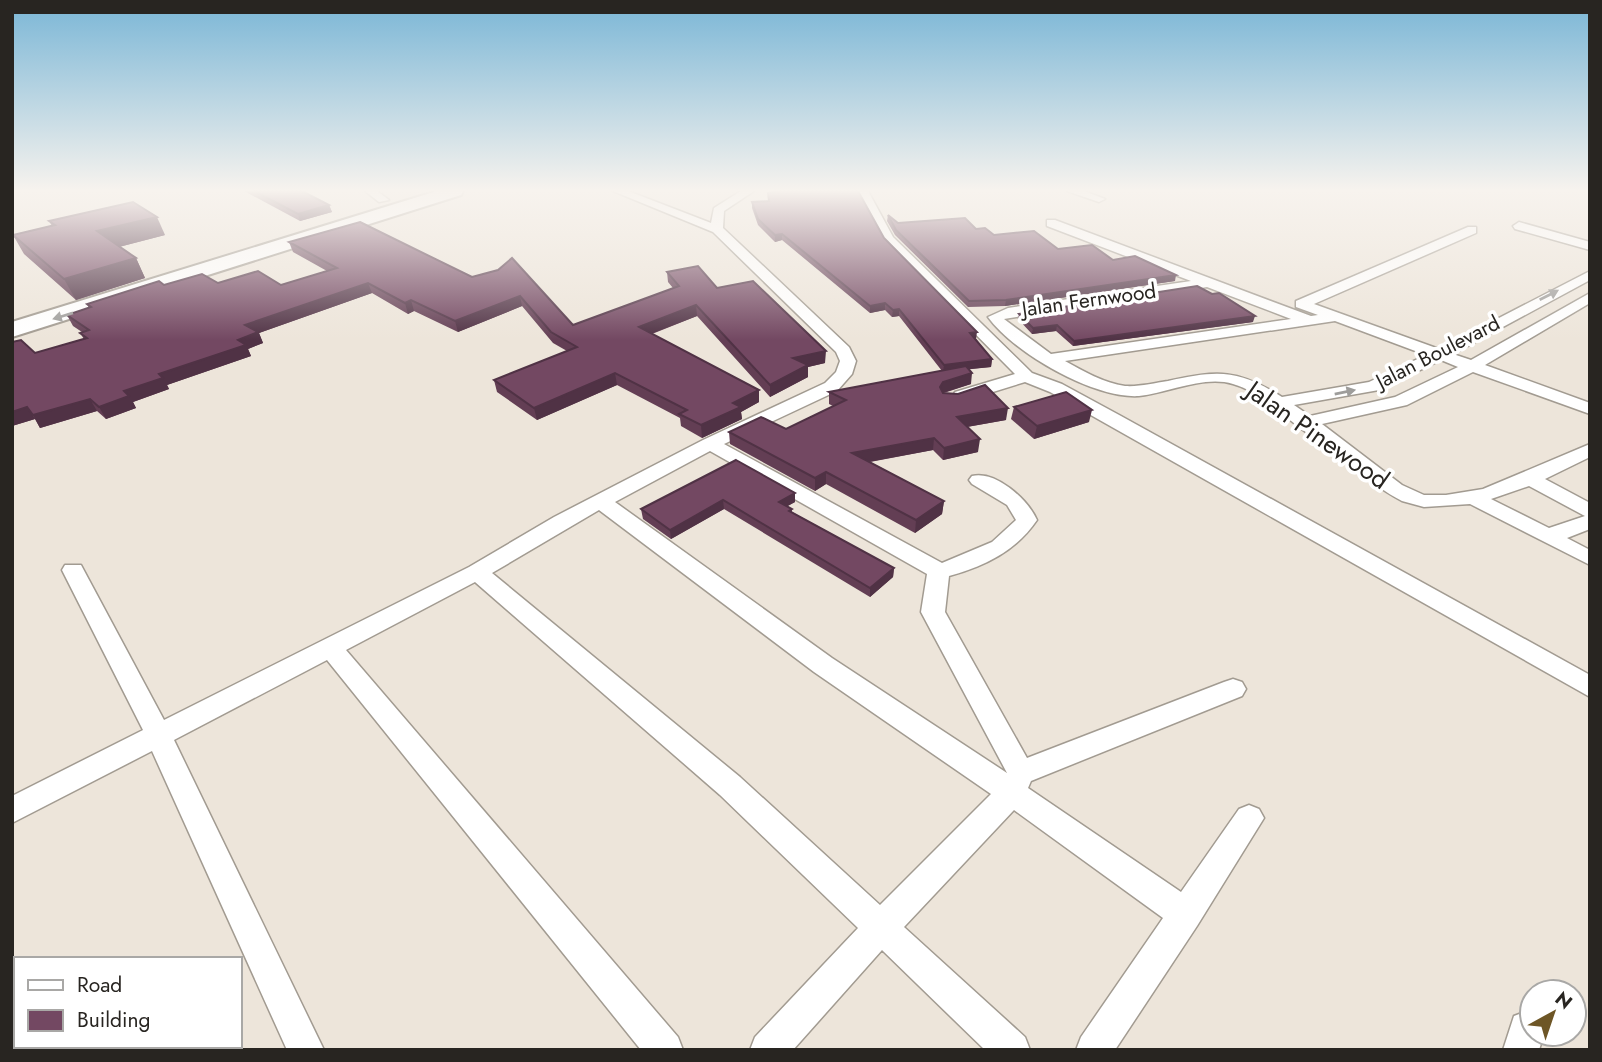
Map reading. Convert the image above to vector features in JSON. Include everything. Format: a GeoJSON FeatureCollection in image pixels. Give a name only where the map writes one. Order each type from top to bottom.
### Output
{"type":"FeatureCollection","features":[{"type":"Feature","properties":{"kind":"main road"},"geometry":{"type":"LineString","coordinates":[[12,313],[247,241]]}},
{"type":"Feature","properties":{"kind":"main road"},"geometry":{"type":"LineString","coordinates":[[12,330],[301,241]]}},
{"type":"Feature","properties":{"kind":"street"},"geometry":{"type":"LineString","coordinates":[[12,810],[477,572],[600,501],[710,444],[831,387],[844,374],[848,361],[843,350],[785,293],[748,263],[732,241]]}},
{"type":"Feature","properties":{"kind":"street"},"geometry":{"type":"LineString","coordinates":[[890,241],[1026,376],[1115,420],[1590,687]]}},
{"type":"Feature","properties":{"kind":"street","name":"Jalan Fernwood"},"geometry":{"type":"LineString","coordinates":[[1097,241],[1208,283]]}},
{"type":"Feature","properties":{"kind":"street"},"geometry":{"type":"LineString","coordinates":[[1447,241],[1301,302],[1336,318],[1590,410]]}},
{"type":"Feature","properties":{"kind":"street"},"geometry":{"type":"LineString","coordinates":[[1571,241],[1590,246]]}},
{"type":"Feature","properties":{"kind":"street","name":"Jalan Boulevard"},"geometry":{"type":"LineString","coordinates":[[1278,403],[1373,386],[1441,355],[1590,275]]}},
{"type":"Feature","properties":{"kind":"street"},"geometry":{"type":"LineString","coordinates":[[1208,283],[1311,321]]}},
{"type":"Feature","properties":{"kind":"street","name":"Jalan Fernwood"},"geometry":{"type":"LineString","coordinates":[[1044,359],[996,321],[998,315],[1208,283]]}},
{"type":"Feature","properties":{"kind":"street","name":"Jalan Boulevard"},"geometry":{"type":"LineString","coordinates":[[1305,423],[1401,401],[1472,366],[1590,297]]}},
{"type":"Feature","properties":{"kind":"street"},"geometry":{"type":"LineString","coordinates":[[1044,359],[1336,318]]}},
{"type":"Feature","properties":{"kind":"street","name":"Jalan Pinewood"},"geometry":{"type":"LineString","coordinates":[[1044,359],[1127,391],[1232,378],[1278,403],[1407,495],[1436,502],[1471,497],[1532,480],[1590,450]]}},
{"type":"Feature","properties":{"kind":"street"},"geometry":{"type":"LineString","coordinates":[[950,399],[1026,376]]}},
{"type":"Feature","properties":{"kind":"street"},"geometry":{"type":"LineString","coordinates":[[710,444],[939,572],[959,566],[1005,544],[1018,534],[1027,520],[1024,510],[1007,496],[979,480]]}},
{"type":"Feature","properties":{"kind":"street"},"geometry":{"type":"LineString","coordinates":[[1532,480],[1590,511]]}},
{"type":"Feature","properties":{"kind":"street"},"geometry":{"type":"LineString","coordinates":[[1471,497],[1589,558]]}},
{"type":"Feature","properties":{"kind":"street"},"geometry":{"type":"LineString","coordinates":[[600,501],[823,665],[1016,782],[1186,915]]}},
{"type":"Feature","properties":{"kind":"street"},"geometry":{"type":"LineString","coordinates":[[1538,533],[1559,534],[1590,520]]}},
{"type":"Feature","properties":{"kind":"street"},"geometry":{"type":"LineString","coordinates":[[73,570],[158,734],[306,1050]]}},
{"type":"Feature","properties":{"kind":"street"},"geometry":{"type":"LineString","coordinates":[[477,572],[730,786],[1012,1050]]}},
{"type":"Feature","properties":{"kind":"street"},"geometry":{"type":"LineString","coordinates":[[939,572],[933,612],[1016,782]]}},
{"type":"Feature","properties":{"kind":"street"},"geometry":{"type":"LineString","coordinates":[[330,647],[665,1050]]}},
{"type":"Feature","properties":{"kind":"street"},"geometry":{"type":"LineString","coordinates":[[768,1050],[1016,782],[1233,689]]}},
{"type":"Feature","properties":{"kind":"street"},"geometry":{"type":"LineString","coordinates":[[1094,1050],[1248,818]]}},
{"type":"Feature","properties":{"kind":"building"},"geometry":{"type":"Polygon","coordinates":[[[19,241],[111,241],[136,258],[64,279],[19,241]]]}},
{"type":"Feature","properties":{"kind":"building"},"geometry":{"type":"Polygon","coordinates":[[[398,241],[472,277],[498,270],[512,258],[573,325],[679,286],[667,272],[698,266],[717,288],[753,281],[826,351],[793,358],[808,365],[770,385],[696,305],[639,327],[759,390],[733,403],[741,407],[701,425],[679,414],[687,410],[615,373],[534,408],[494,380],[577,347],[551,332],[520,296],[455,321],[411,300],[405,303],[368,283],[245,325],[258,332],[238,340],[246,345],[159,374],[163,378],[124,391],[129,396],[99,407],[90,399],[33,415],[27,407],[12,412],[12,342],[21,340],[35,353],[87,338],[80,333],[89,330],[67,315],[91,307],[87,304],[159,281],[164,285],[202,274],[218,283],[258,271],[281,285],[337,268],[289,242],[398,241]]]}},
{"type":"Feature","properties":{"kind":"building"},"geometry":{"type":"Polygon","coordinates":[[[790,241],[887,241],[977,332],[970,333],[992,359],[944,365],[899,309],[893,310],[885,303],[870,306],[790,241]]]}},
{"type":"Feature","properties":{"kind":"building"},"geometry":{"type":"Polygon","coordinates":[[[907,241],[1047,241],[1058,249],[1092,245],[1113,260],[1135,256],[1176,275],[1006,300],[969,301],[907,241]]]}},
{"type":"Feature","properties":{"kind":"building"},"geometry":{"type":"Polygon","coordinates":[[[1197,286],[1212,294],[1219,293],[1255,316],[1074,341],[1057,325],[1033,328],[1019,314],[1197,286]]]}},
{"type":"Feature","properties":{"kind":"building"},"geometry":{"type":"Polygon","coordinates":[[[966,366],[972,373],[943,382],[940,387],[943,393],[958,394],[985,385],[1008,408],[957,417],[980,439],[944,448],[934,438],[852,453],[944,501],[916,520],[826,472],[815,478],[729,432],[761,417],[786,429],[846,400],[829,392],[966,366]]]}},
{"type":"Feature","properties":{"kind":"building"},"geometry":{"type":"Polygon","coordinates":[[[1066,392],[1092,410],[1037,426],[1014,407],[1066,392]]]}},
{"type":"Feature","properties":{"kind":"building"},"geometry":{"type":"Polygon","coordinates":[[[736,460],[795,493],[779,502],[792,509],[789,511],[894,568],[870,588],[723,500],[670,530],[641,509],[736,460]]]}}]}
